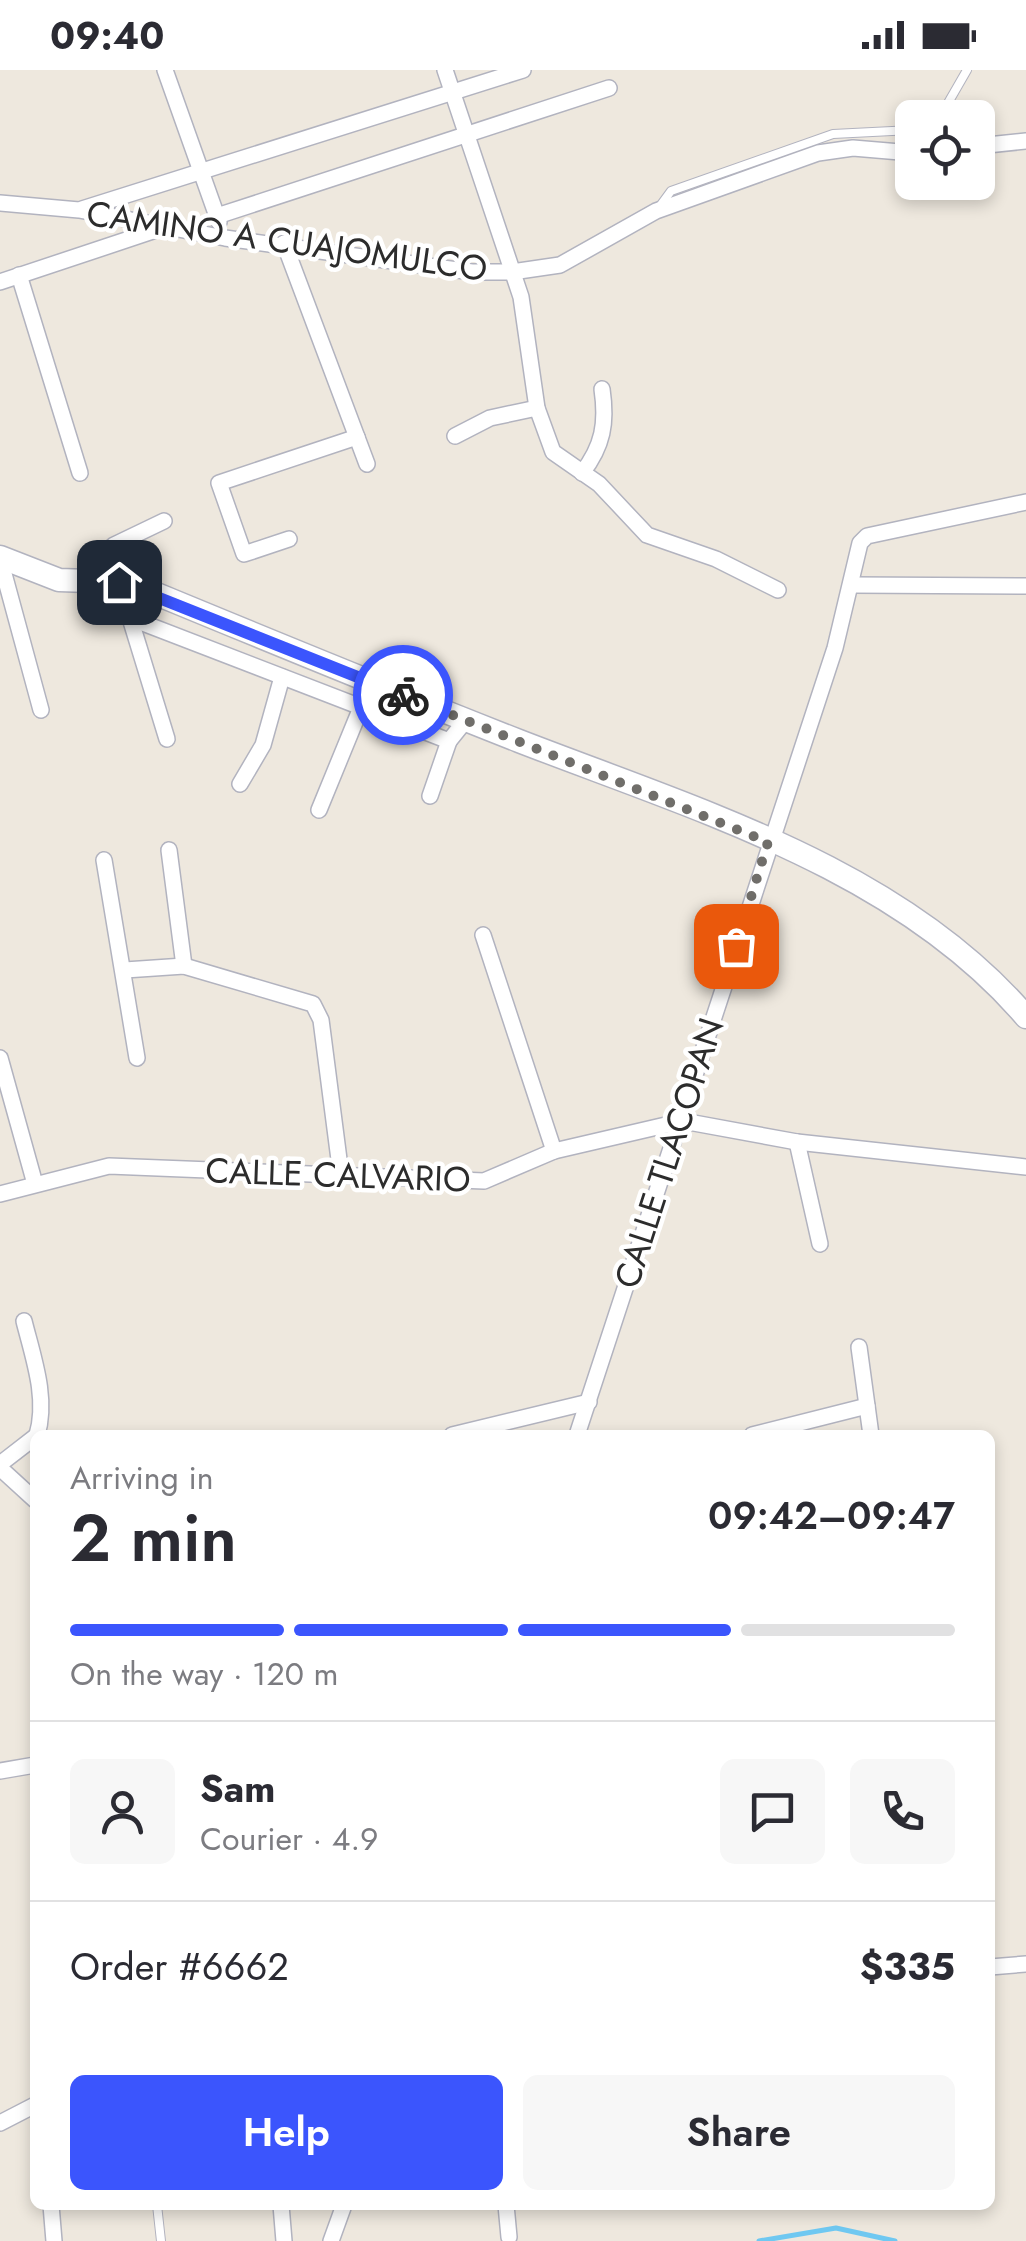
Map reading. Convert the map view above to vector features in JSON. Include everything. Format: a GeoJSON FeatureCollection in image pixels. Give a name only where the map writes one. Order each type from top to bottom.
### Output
{"type":"FeatureCollection","features":[{"type":"Feature","properties":{"kind":"street"},"geometry":{"type":"LineString","coordinates":[[165,70],[226,238]]}},
{"type":"Feature","properties":{"kind":"street"},"geometry":{"type":"LineString","coordinates":[[446,70],[521,297],[537,408],[554,452],[618,504],[646,535],[716,559],[778,590]]}},
{"type":"Feature","properties":{"kind":"street"},"geometry":{"type":"LineString","coordinates":[[79,210],[524,70]]}},
{"type":"Feature","properties":{"kind":"street"},"geometry":{"type":"LineString","coordinates":[[217,216],[608,88]]}},
{"type":"Feature","properties":{"kind":"street"},"geometry":{"type":"LineString","coordinates":[[995,144],[1026,141]]}},
{"type":"Feature","properties":{"kind":"street","name":"CAMINO A CUAJOMULCO"},"geometry":{"type":"LineString","coordinates":[[0,202],[79,210],[226,238],[472,272],[512,272],[560,265],[656,211],[818,153],[853,148],[895,152]]}},
{"type":"Feature","properties":{"kind":"street"},"geometry":{"type":"LineString","coordinates":[[0,282],[164,227]]}},
{"type":"Feature","properties":{"kind":"street"},"geometry":{"type":"LineString","coordinates":[[284,244],[367,464]]}},
{"type":"Feature","properties":{"kind":"street"},"geometry":{"type":"LineString","coordinates":[[19,276],[80,474]]}},
{"type":"Feature","properties":{"kind":"street"},"geometry":{"type":"LineString","coordinates":[[582,473],[597,454],[604,432],[602,389]]}},
{"type":"Feature","properties":{"kind":"street"},"geometry":{"type":"LineString","coordinates":[[454,436],[490,418],[537,408]]}},
{"type":"Feature","properties":{"kind":"street"},"geometry":{"type":"LineString","coordinates":[[289,539],[244,554],[219,484],[357,437]]}},
{"type":"Feature","properties":{"kind":"street","name":"CALLE TLACOPAN"},"geometry":{"type":"LineString","coordinates":[[579,1430],[640,1238],[683,1121],[768,842],[796,771],[862,539],[1026,502]]}},
{"type":"Feature","properties":{"kind":"street"},"geometry":{"type":"LineString","coordinates":[[164,521],[114,545],[96,561],[95,580],[114,606],[130,618],[448,741]]}},
{"type":"Feature","properties":{"kind":"street"},"geometry":{"type":"LineString","coordinates":[[0,558],[59,580],[95,580],[154,593],[768,842],[917,919],[998,983],[1026,1016]]}},
{"type":"Feature","properties":{"kind":"street"},"geometry":{"type":"LineString","coordinates":[[0,558],[41,710]]}},
{"type":"Feature","properties":{"kind":"street"},"geometry":{"type":"LineString","coordinates":[[852,585],[1026,586]]}},
{"type":"Feature","properties":{"kind":"street"},"geometry":{"type":"LineString","coordinates":[[130,618],[167,739]]}},
{"type":"Feature","properties":{"kind":"street"},"geometry":{"type":"LineString","coordinates":[[240,784],[263,746],[282,676]]}},
{"type":"Feature","properties":{"kind":"street"},"geometry":{"type":"LineString","coordinates":[[319,810],[360,710]]}},
{"type":"Feature","properties":{"kind":"street"},"geometry":{"type":"LineString","coordinates":[[430,796],[448,741],[466,720]]}},
{"type":"Feature","properties":{"kind":"street"},"geometry":{"type":"LineString","coordinates":[[169,850],[184,966]]}},
{"type":"Feature","properties":{"kind":"street"},"geometry":{"type":"LineString","coordinates":[[104,860],[137,1058]]}},
{"type":"Feature","properties":{"kind":"street"},"geometry":{"type":"LineString","coordinates":[[483,935],[554,1152]]}},
{"type":"Feature","properties":{"kind":"street"},"geometry":{"type":"LineString","coordinates":[[125,970],[184,966],[303,1000],[318,1011],[341,1174]]}},
{"type":"Feature","properties":{"kind":"street"},"geometry":{"type":"LineString","coordinates":[[0,1058],[35,1184]]}},
{"type":"Feature","properties":{"kind":"street","name":"CALLE CALVARIO"},"geometry":{"type":"LineString","coordinates":[[0,1194],[108,1166],[484,1182],[554,1152],[683,1121],[797,1142],[1026,1167]]}},
{"type":"Feature","properties":{"kind":"street"},"geometry":{"type":"LineString","coordinates":[[797,1142],[820,1244]]}},
{"type":"Feature","properties":{"kind":"street"},"geometry":{"type":"LineString","coordinates":[[24,1321],[38,1374],[38,1430]]}},
{"type":"Feature","properties":{"kind":"street"},"geometry":{"type":"LineString","coordinates":[[859,1346],[870,1430]]}},
{"type":"Feature","properties":{"kind":"street"},"geometry":{"type":"LineString","coordinates":[[473,1430],[589,1402]]}},
{"type":"Feature","properties":{"kind":"street"},"geometry":{"type":"LineString","coordinates":[[772,1430],[867,1406]]}},
{"type":"Feature","properties":{"kind":"street"},"geometry":{"type":"LineString","coordinates":[[30,1441],[0,1466],[30,1495]]}},
{"type":"Feature","properties":{"kind":"street"},"geometry":{"type":"LineString","coordinates":[[0,1771],[30,1766]]}},
{"type":"Feature","properties":{"kind":"street"},"geometry":{"type":"LineString","coordinates":[[995,1966],[1026,1964]]}},
{"type":"Feature","properties":{"kind":"street"},"geometry":{"type":"LineString","coordinates":[[0,2123],[30,2108]]}},
{"type":"Feature","properties":{"kind":"street"},"geometry":{"type":"LineString","coordinates":[[51,2210],[54,2241]]}},
{"type":"Feature","properties":{"kind":"street"},"geometry":{"type":"LineString","coordinates":[[281,2210],[284,2241]]}},
{"type":"Feature","properties":{"kind":"street"},"geometry":{"type":"LineString","coordinates":[[331,2241],[342,2210]]}},
{"type":"Feature","properties":{"kind":"street"},"geometry":{"type":"LineString","coordinates":[[506,2210],[509,2237]]}},
{"type":"Feature","properties":{"kind":"lane"},"geometry":{"type":"LineString","coordinates":[[950,100],[967,70]]}},
{"type":"Feature","properties":{"kind":"lane"},"geometry":{"type":"LineString","coordinates":[[656,211],[671,191],[790,147],[833,134],[895,131]]}},
{"type":"Feature","properties":{"kind":"lane"},"geometry":{"type":"LineString","coordinates":[[158,2210],[161,2241]]}},
{"type":"Feature","properties":{"kind":"waterway"},"geometry":{"type":"LineString","coordinates":[[759,2241],[836,2228],[895,2241]]}},
{"type":"Feature","properties":{"kind":"way so far"},"geometry":{"type":"LineString","coordinates":[[403,695],[690,807],[768,842],[736,946]]}},
{"type":"Feature","properties":{"kind":"route"},"geometry":{"type":"LineString","coordinates":[[119,582],[403,695]]}}]}
